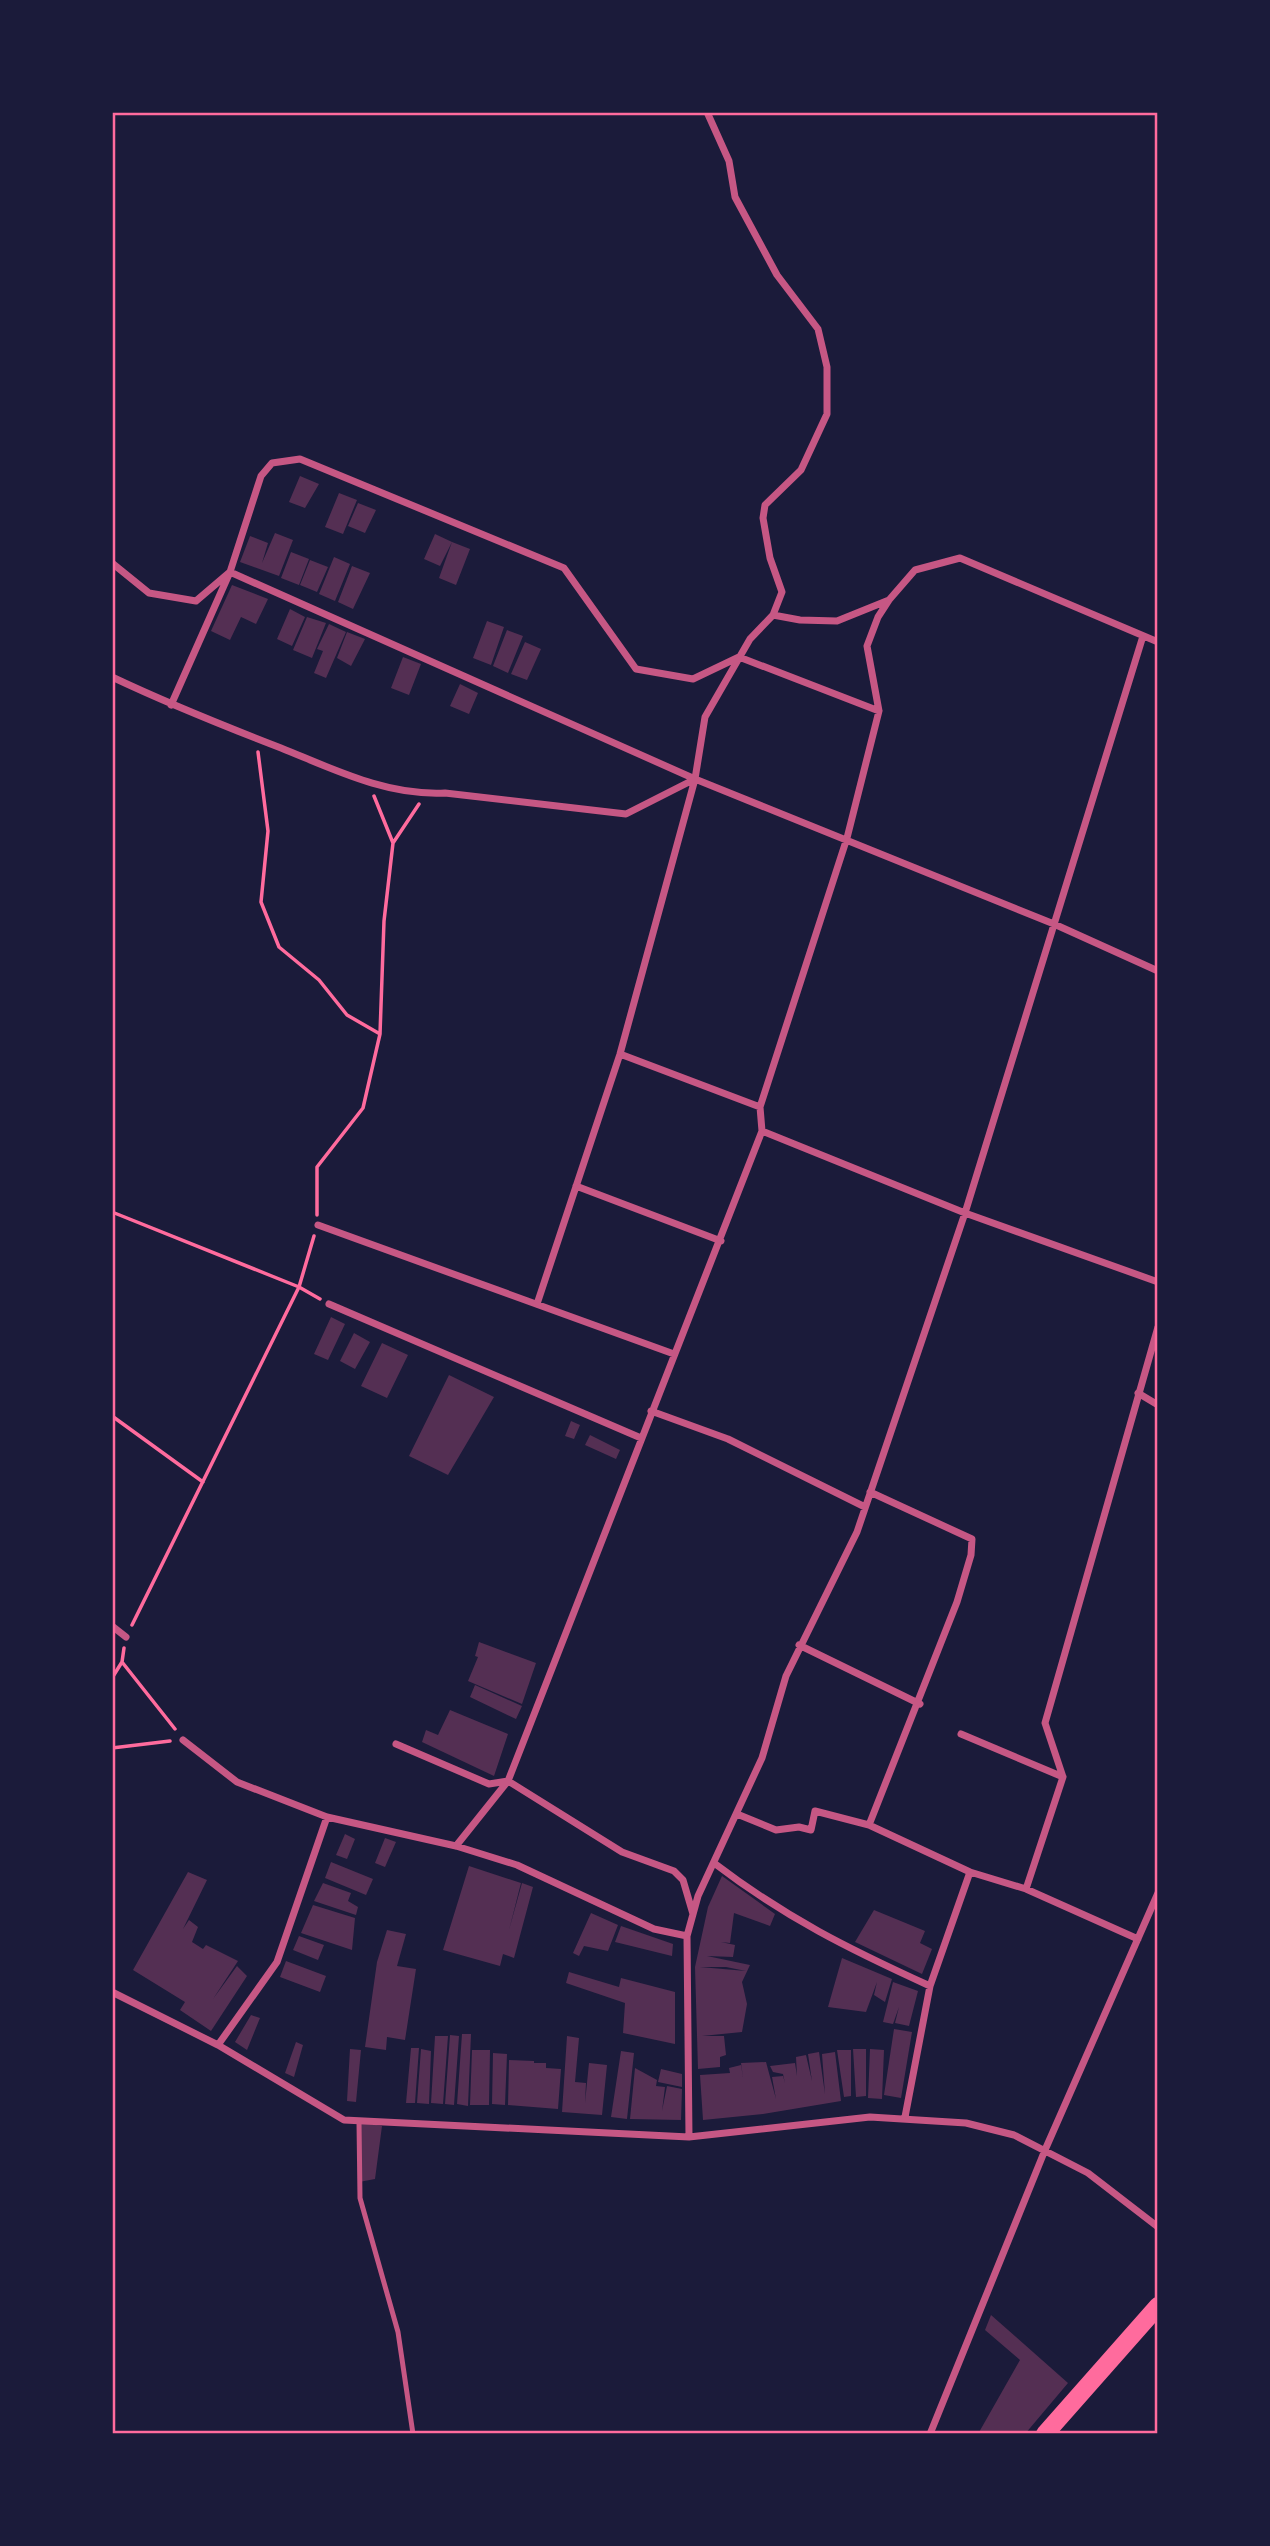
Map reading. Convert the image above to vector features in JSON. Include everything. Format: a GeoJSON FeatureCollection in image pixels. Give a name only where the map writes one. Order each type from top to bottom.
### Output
{"type":"FeatureCollection","features":[{"type":"Feature","properties":{"kind":"main road"},"geometry":{"type":"LineString","coordinates":[[1045,2434],[1158,2306]]}},
{"type":"Feature","properties":{"kind":"street"},"geometry":{"type":"LineString","coordinates":[[537,1304],[620,1054],[695,779],[705,717],[739,657],[773,615],[782,592],[770,558],[763,518],[765,505],[801,470],[827,414],[827,367],[818,328],[777,275],[735,197],[729,161],[707,112]]}},
{"type":"Feature","properties":{"kind":"street"},"geometry":{"type":"LineString","coordinates":[[172,705],[230,572],[261,476],[272,463],[300,459],[564,568],[636,669],[693,679],[739,657],[879,711]]}},
{"type":"Feature","properties":{"kind":"street"},"geometry":{"type":"LineString","coordinates":[[456,1846],[508,1781],[762,1131],[760,1107],[847,838],[879,711],[867,646],[878,617],[915,570],[960,558],[1158,642]]}},
{"type":"Feature","properties":{"kind":"street"},"geometry":{"type":"LineString","coordinates":[[112,563],[149,593],[196,601],[230,572]]}},
{"type":"Feature","properties":{"kind":"street"},"geometry":{"type":"LineString","coordinates":[[230,572],[695,779],[847,838],[1054,924],[1158,971]]}},
{"type":"Feature","properties":{"kind":"street"},"geometry":{"type":"LineString","coordinates":[[773,615],[800,621],[837,621],[889,600]]}},
{"type":"Feature","properties":{"kind":"street"},"geometry":{"type":"LineString","coordinates":[[689,2137],[687,1936],[693,1914],[762,1758],[786,1676],[799,1645],[856,1532],[865,1507],[965,1213],[1143,636]]}},
{"type":"Feature","properties":{"kind":"street"},"geometry":{"type":"LineString","coordinates":[[112,677],[172,705],[369,783],[426,794],[445,793],[626,814],[695,779]]}},
{"type":"Feature","properties":{"kind":"street"},"geometry":{"type":"LineString","coordinates":[[620,1054],[760,1107]]}},
{"type":"Feature","properties":{"kind":"street"},"geometry":{"type":"LineString","coordinates":[[762,1131],[965,1213],[1158,1282]]}},
{"type":"Feature","properties":{"kind":"street"},"geometry":{"type":"LineString","coordinates":[[576,1186],[721,1241]]}},
{"type":"Feature","properties":{"kind":"street"},"geometry":{"type":"LineString","coordinates":[[318,1225],[674,1354]]}},
{"type":"Feature","properties":{"kind":"street"},"geometry":{"type":"LineString","coordinates":[[329,1304],[641,1438]]}},
{"type":"Feature","properties":{"kind":"street"},"geometry":{"type":"LineString","coordinates":[[1026,1889],[1063,1777],[1045,1723],[1158,1327]]}},
{"type":"Feature","properties":{"kind":"street"},"geometry":{"type":"LineString","coordinates":[[1138,1393],[1158,1405]]}},
{"type":"Feature","properties":{"kind":"street"},"geometry":{"type":"LineString","coordinates":[[651,1410],[727,1439],[865,1507]]}},
{"type":"Feature","properties":{"kind":"street"},"geometry":{"type":"LineString","coordinates":[[869,1825],[920,1704],[971,1555],[972,1539],[870,1492]]}},
{"type":"Feature","properties":{"kind":"street"},"geometry":{"type":"LineString","coordinates":[[112,1626],[126,1637]]}},
{"type":"Feature","properties":{"kind":"street"},"geometry":{"type":"LineString","coordinates":[[799,1645],[920,1704]]}},
{"type":"Feature","properties":{"kind":"street"},"geometry":{"type":"LineString","coordinates":[[961,1734],[1063,1777]]}},
{"type":"Feature","properties":{"kind":"street"},"geometry":{"type":"LineString","coordinates":[[183,1740],[237,1782],[327,1816],[456,1846],[517,1865],[654,1929],[687,1936]]}},
{"type":"Feature","properties":{"kind":"street"},"geometry":{"type":"LineString","coordinates":[[396,1744],[489,1784],[508,1781],[622,1852],[674,1871],[683,1880],[693,1914]]}},
{"type":"Feature","properties":{"kind":"street"},"geometry":{"type":"LineString","coordinates":[[737,1814],[776,1830],[799,1827],[811,1830],[815,1811],[869,1825],[970,1872],[1026,1889],[1138,1939]]}},
{"type":"Feature","properties":{"kind":"street"},"geometry":{"type":"LineString","coordinates":[[218,2045],[277,1962],[327,1816]]}},
{"type":"Feature","properties":{"kind":"street"},"geometry":{"type":"LineString","coordinates":[[714,1863],[766,1902],[808,1928],[930,1986]]}},
{"type":"Feature","properties":{"kind":"street"},"geometry":{"type":"LineString","coordinates":[[905,2117],[930,1986],[970,1872]]}},
{"type":"Feature","properties":{"kind":"street"},"geometry":{"type":"LineString","coordinates":[[930,2434],[1045,2150],[1158,1893]]}},
{"type":"Feature","properties":{"kind":"street"},"geometry":{"type":"LineString","coordinates":[[112,1992],[218,2045],[344,2120],[689,2137],[870,2117],[905,2117],[976,2125],[1014,2135],[1088,2173],[1158,2227]]}},
{"type":"Feature","properties":{"kind":"lane"},"geometry":{"type":"LineString","coordinates":[[359,2122],[360,2198],[398,2332],[413,2434]]}},
{"type":"Feature","properties":{"kind":"path"},"geometry":{"type":"LineString","coordinates":[[257,739],[268,831],[261,902],[279,947],[319,980],[347,1015],[380,1034]]}},
{"type":"Feature","properties":{"kind":"path"},"geometry":{"type":"LineString","coordinates":[[369,783],[393,843]]}},
{"type":"Feature","properties":{"kind":"path"},"geometry":{"type":"LineString","coordinates":[[112,1678],[122,1662],[126,1637],[299,1287],[318,1225],[317,1167],[363,1108],[380,1034],[384,920],[393,843],[426,794]]}},
{"type":"Feature","properties":{"kind":"path"},"geometry":{"type":"LineString","coordinates":[[112,1212],[299,1287],[329,1304]]}},
{"type":"Feature","properties":{"kind":"path"},"geometry":{"type":"LineString","coordinates":[[112,1416],[203,1482]]}},
{"type":"Feature","properties":{"kind":"path"},"geometry":{"type":"LineString","coordinates":[[122,1662],[183,1740]]}},
{"type":"Feature","properties":{"kind":"path"},"geometry":{"type":"LineString","coordinates":[[112,1748],[183,1740]]}},
{"type":"Feature","properties":{"kind":"building"},"geometry":{"type":"Polygon","coordinates":[[[300,476],[319,484],[305,508],[289,502],[300,476]]]}},
{"type":"Feature","properties":{"kind":"building"},"geometry":{"type":"Polygon","coordinates":[[[339,493],[357,500],[343,534],[325,527],[339,493]]]}},
{"type":"Feature","properties":{"kind":"building"},"geometry":{"type":"Polygon","coordinates":[[[358,503],[376,510],[365,533],[348,526],[358,503]]]}},
{"type":"Feature","properties":{"kind":"building"},"geometry":{"type":"Polygon","coordinates":[[[275,533],[293,540],[279,576],[240,562],[250,536],[268,543],[262,563],[275,533]]]}},
{"type":"Feature","properties":{"kind":"building"},"geometry":{"type":"Polygon","coordinates":[[[435,534],[452,542],[440,566],[424,559],[435,534]]]}},
{"type":"Feature","properties":{"kind":"building"},"geometry":{"type":"Polygon","coordinates":[[[452,542],[470,549],[456,585],[439,578],[452,542]]]}},
{"type":"Feature","properties":{"kind":"building"},"geometry":{"type":"Polygon","coordinates":[[[291,552],[309,559],[299,585],[281,578],[291,552]]]}},
{"type":"Feature","properties":{"kind":"building"},"geometry":{"type":"Polygon","coordinates":[[[334,557],[350,564],[335,601],[319,594],[334,557]]]}},
{"type":"Feature","properties":{"kind":"building"},"geometry":{"type":"Polygon","coordinates":[[[310,560],[328,567],[317,592],[300,585],[310,560]]]}},
{"type":"Feature","properties":{"kind":"building"},"geometry":{"type":"Polygon","coordinates":[[[352,566],[370,573],[353,609],[338,602],[352,566]]]}},
{"type":"Feature","properties":{"kind":"building"},"geometry":{"type":"Polygon","coordinates":[[[232,585],[268,599],[256,624],[241,617],[230,640],[211,631],[232,585]]]}},
{"type":"Feature","properties":{"kind":"building"},"geometry":{"type":"Polygon","coordinates":[[[290,609],[305,617],[292,646],[277,639],[290,609]]]}},
{"type":"Feature","properties":{"kind":"building"},"geometry":{"type":"Polygon","coordinates":[[[307,617],[326,623],[312,658],[293,650],[307,617]]]}},
{"type":"Feature","properties":{"kind":"building"},"geometry":{"type":"Polygon","coordinates":[[[487,621],[504,627],[491,665],[473,658],[487,621]]]}},
{"type":"Feature","properties":{"kind":"building"},"geometry":{"type":"Polygon","coordinates":[[[329,624],[346,632],[326,678],[314,673],[323,651],[317,649],[329,624]]]}},
{"type":"Feature","properties":{"kind":"building"},"geometry":{"type":"Polygon","coordinates":[[[507,630],[523,636],[508,673],[493,666],[507,630]]]}},
{"type":"Feature","properties":{"kind":"building"},"geometry":{"type":"Polygon","coordinates":[[[347,632],[365,639],[351,666],[337,658],[347,632]]]}},
{"type":"Feature","properties":{"kind":"building"},"geometry":{"type":"Polygon","coordinates":[[[525,642],[541,649],[527,680],[511,674],[525,642]]]}},
{"type":"Feature","properties":{"kind":"building"},"geometry":{"type":"Polygon","coordinates":[[[403,657],[421,664],[409,695],[391,688],[403,657]]]}},
{"type":"Feature","properties":{"kind":"building"},"geometry":{"type":"Polygon","coordinates":[[[460,684],[478,693],[469,714],[450,706],[460,684]]]}},
{"type":"Feature","properties":{"kind":"building"},"geometry":{"type":"Polygon","coordinates":[[[331,1317],[345,1324],[328,1360],[314,1354],[331,1317]]]}},
{"type":"Feature","properties":{"kind":"building"},"geometry":{"type":"Polygon","coordinates":[[[354,1333],[370,1342],[355,1369],[340,1361],[354,1333]]]}},
{"type":"Feature","properties":{"kind":"building"},"geometry":{"type":"Polygon","coordinates":[[[382,1343],[408,1355],[387,1398],[361,1386],[382,1343]]]}},
{"type":"Feature","properties":{"kind":"building"},"geometry":{"type":"Polygon","coordinates":[[[449,1375],[494,1397],[448,1475],[409,1456],[449,1375]]]}},
{"type":"Feature","properties":{"kind":"building"},"geometry":{"type":"Polygon","coordinates":[[[571,1421],[580,1425],[574,1439],[565,1436],[571,1421]]]}},
{"type":"Feature","properties":{"kind":"building"},"geometry":{"type":"Polygon","coordinates":[[[590,1435],[620,1450],[616,1459],[585,1445],[590,1435]]]}},
{"type":"Feature","properties":{"kind":"building"},"geometry":{"type":"Polygon","coordinates":[[[479,1642],[536,1663],[522,1704],[468,1681],[478,1657],[475,1656],[479,1642]]]}},
{"type":"Feature","properties":{"kind":"building"},"geometry":{"type":"Polygon","coordinates":[[[475,1685],[522,1706],[516,1719],[470,1697],[475,1685]]]}},
{"type":"Feature","properties":{"kind":"building"},"geometry":{"type":"Polygon","coordinates":[[[450,1710],[508,1734],[494,1776],[422,1742],[426,1730],[438,1735],[450,1710]]]}},
{"type":"Feature","properties":{"kind":"building"},"geometry":{"type":"Polygon","coordinates":[[[345,1834],[355,1839],[347,1859],[336,1855],[345,1834]]]}},
{"type":"Feature","properties":{"kind":"building"},"geometry":{"type":"Polygon","coordinates":[[[385,1838],[396,1842],[385,1867],[375,1863],[385,1838]]]}},
{"type":"Feature","properties":{"kind":"building"},"geometry":{"type":"Polygon","coordinates":[[[331,1862],[373,1879],[366,1895],[325,1878],[331,1862]]]}},
{"type":"Feature","properties":{"kind":"building"},"geometry":{"type":"Polygon","coordinates":[[[469,1866],[521,1883],[509,1930],[522,1883],[533,1887],[514,1958],[503,1954],[500,1966],[443,1950],[469,1866]]]}},
{"type":"Feature","properties":{"kind":"building"},"geometry":{"type":"Polygon","coordinates":[[[188,1872],[207,1880],[183,1929],[189,1920],[198,1927],[192,1942],[203,1949],[206,1945],[238,1961],[213,1999],[237,1966],[247,1976],[211,2031],[180,2010],[185,2002],[133,1970],[188,1872]]]}},
{"type":"Feature","properties":{"kind":"building"},"geometry":{"type":"Polygon","coordinates":[[[722,1876],[775,1914],[770,1926],[734,1913],[730,1943],[721,1942],[735,1945],[733,1957],[707,1956],[750,1965],[742,1982],[747,2004],[742,2032],[702,2036],[724,2036],[726,2055],[720,2057],[720,2067],[698,2069],[695,1967],[708,1907],[722,1876]],[[700,1967],[746,1971],[726,1967],[700,1967]]]}},
{"type":"Feature","properties":{"kind":"building"},"geometry":{"type":"Polygon","coordinates":[[[323,1883],[351,1893],[348,1901],[358,1907],[356,1915],[314,1901],[323,1883]]]}},
{"type":"Feature","properties":{"kind":"building"},"geometry":{"type":"Polygon","coordinates":[[[313,1905],[355,1918],[352,1950],[301,1933],[313,1905]]]}},
{"type":"Feature","properties":{"kind":"building"},"geometry":{"type":"Polygon","coordinates":[[[874,1910],[925,1931],[920,1943],[932,1949],[922,1974],[855,1942],[874,1910]]]}},
{"type":"Feature","properties":{"kind":"building"},"geometry":{"type":"Polygon","coordinates":[[[591,1913],[618,1925],[608,1951],[584,1946],[579,1956],[573,1953],[591,1913]]]}},
{"type":"Feature","properties":{"kind":"building"},"geometry":{"type":"Polygon","coordinates":[[[621,1926],[673,1944],[672,1956],[615,1942],[621,1926]]]}},
{"type":"Feature","properties":{"kind":"building"},"geometry":{"type":"Polygon","coordinates":[[[387,1930],[406,1934],[397,1966],[416,1969],[405,2040],[387,2037],[386,2050],[365,2047],[377,1962],[387,1930]]]}},
{"type":"Feature","properties":{"kind":"building"},"geometry":{"type":"Polygon","coordinates":[[[299,1936],[324,1945],[318,1960],[293,1950],[299,1936]]]}},
{"type":"Feature","properties":{"kind":"building"},"geometry":{"type":"Polygon","coordinates":[[[842,1958],[892,1979],[885,2002],[874,1995],[877,1982],[866,2012],[828,2007],[842,1958]]]}},
{"type":"Feature","properties":{"kind":"building"},"geometry":{"type":"Polygon","coordinates":[[[286,1961],[326,1976],[320,1992],[280,1977],[286,1961]]]}},
{"type":"Feature","properties":{"kind":"building"},"geometry":{"type":"Polygon","coordinates":[[[569,1972],[619,1987],[621,1978],[675,1992],[675,2044],[623,2033],[625,2003],[566,1983],[569,1972]]]}},
{"type":"Feature","properties":{"kind":"building"},"geometry":{"type":"Polygon","coordinates":[[[893,1982],[918,1991],[909,2026],[895,2023],[899,2007],[893,2024],[883,2022],[893,1982]]]}},
{"type":"Feature","properties":{"kind":"building"},"geometry":{"type":"Polygon","coordinates":[[[251,2015],[260,2018],[247,2050],[235,2042],[251,2015]]]}},
{"type":"Feature","properties":{"kind":"building"},"geometry":{"type":"Polygon","coordinates":[[[894,2029],[912,2032],[901,2098],[884,2095],[894,2029]]]}},
{"type":"Feature","properties":{"kind":"building"},"geometry":{"type":"Polygon","coordinates":[[[462,2034],[471,2034],[468,2106],[457,2104],[462,2034]]]}},
{"type":"Feature","properties":{"kind":"building"},"geometry":{"type":"Polygon","coordinates":[[[450,2035],[459,2036],[454,2105],[445,2104],[450,2035]]]}},
{"type":"Feature","properties":{"kind":"building"},"geometry":{"type":"Polygon","coordinates":[[[435,2036],[448,2036],[443,2104],[431,2103],[435,2036]]]}},
{"type":"Feature","properties":{"kind":"building"},"geometry":{"type":"Polygon","coordinates":[[[567,2036],[579,2038],[575,2082],[586,2083],[585,2103],[589,2063],[607,2065],[602,2115],[562,2112],[567,2036]]]}},
{"type":"Feature","properties":{"kind":"building"},"geometry":{"type":"Polygon","coordinates":[[[296,2042],[303,2045],[294,2077],[285,2073],[296,2042]]]}},
{"type":"Feature","properties":{"kind":"building"},"geometry":{"type":"Polygon","coordinates":[[[411,2048],[419,2048],[415,2103],[406,2103],[411,2048]]]}},
{"type":"Feature","properties":{"kind":"building"},"geometry":{"type":"Polygon","coordinates":[[[350,2049],[361,2050],[356,2102],[347,2101],[350,2049]]]}},
{"type":"Feature","properties":{"kind":"building"},"geometry":{"type":"Polygon","coordinates":[[[421,2049],[431,2051],[429,2104],[417,2103],[421,2049]]]}},
{"type":"Feature","properties":{"kind":"building"},"geometry":{"type":"Polygon","coordinates":[[[853,2049],[866,2049],[866,2096],[856,2097],[853,2049]]]}},
{"type":"Feature","properties":{"kind":"building"},"geometry":{"type":"Polygon","coordinates":[[[870,2049],[884,2050],[882,2099],[868,2098],[870,2049]]]}},
{"type":"Feature","properties":{"kind":"building"},"geometry":{"type":"Polygon","coordinates":[[[472,2050],[490,2050],[489,2105],[470,2105],[472,2050]]]}},
{"type":"Feature","properties":{"kind":"building"},"geometry":{"type":"Polygon","coordinates":[[[837,2050],[851,2050],[851,2096],[844,2097],[837,2050]]]}},
{"type":"Feature","properties":{"kind":"building"},"geometry":{"type":"Polygon","coordinates":[[[621,2051],[634,2053],[627,2119],[611,2117],[621,2051]]]}},
{"type":"Feature","properties":{"kind":"building"},"geometry":{"type":"Polygon","coordinates":[[[819,2052],[825,2094],[822,2054],[835,2052],[841,2101],[763,2114],[703,2120],[700,2075],[730,2073],[729,2068],[741,2065],[743,2077],[741,2063],[766,2062],[776,2099],[772,2077],[783,2076],[785,2083],[783,2074],[773,2072],[770,2066],[795,2063],[797,2076],[796,2057],[806,2055],[812,2081],[808,2054],[819,2052]]]}},
{"type":"Feature","properties":{"kind":"building"},"geometry":{"type":"Polygon","coordinates":[[[493,2053],[507,2054],[505,2105],[492,2104],[493,2053]]]}},
{"type":"Feature","properties":{"kind":"building"},"geometry":{"type":"Polygon","coordinates":[[[509,2060],[546,2063],[546,2068],[561,2069],[558,2109],[508,2105],[509,2060]]]}},
{"type":"Feature","properties":{"kind":"building"},"geometry":{"type":"Polygon","coordinates":[[[635,2068],[657,2080],[656,2086],[665,2087],[662,2111],[667,2086],[682,2089],[681,2120],[630,2119],[635,2068]]]}},
{"type":"Feature","properties":{"kind":"building"},"geometry":{"type":"Polygon","coordinates":[[[661,2069],[682,2074],[682,2087],[658,2082],[661,2069]]]}},
{"type":"Feature","properties":{"kind":"building"},"geometry":{"type":"Polygon","coordinates":[[[359,2122],[382,2126],[375,2179],[359,2182],[359,2122]]]}},
{"type":"Feature","properties":{"kind":"building"},"geometry":{"type":"Polygon","coordinates":[[[991,2315],[1068,2383],[1025,2434],[978,2434],[1020,2360],[985,2330],[991,2315]]]}}]}
